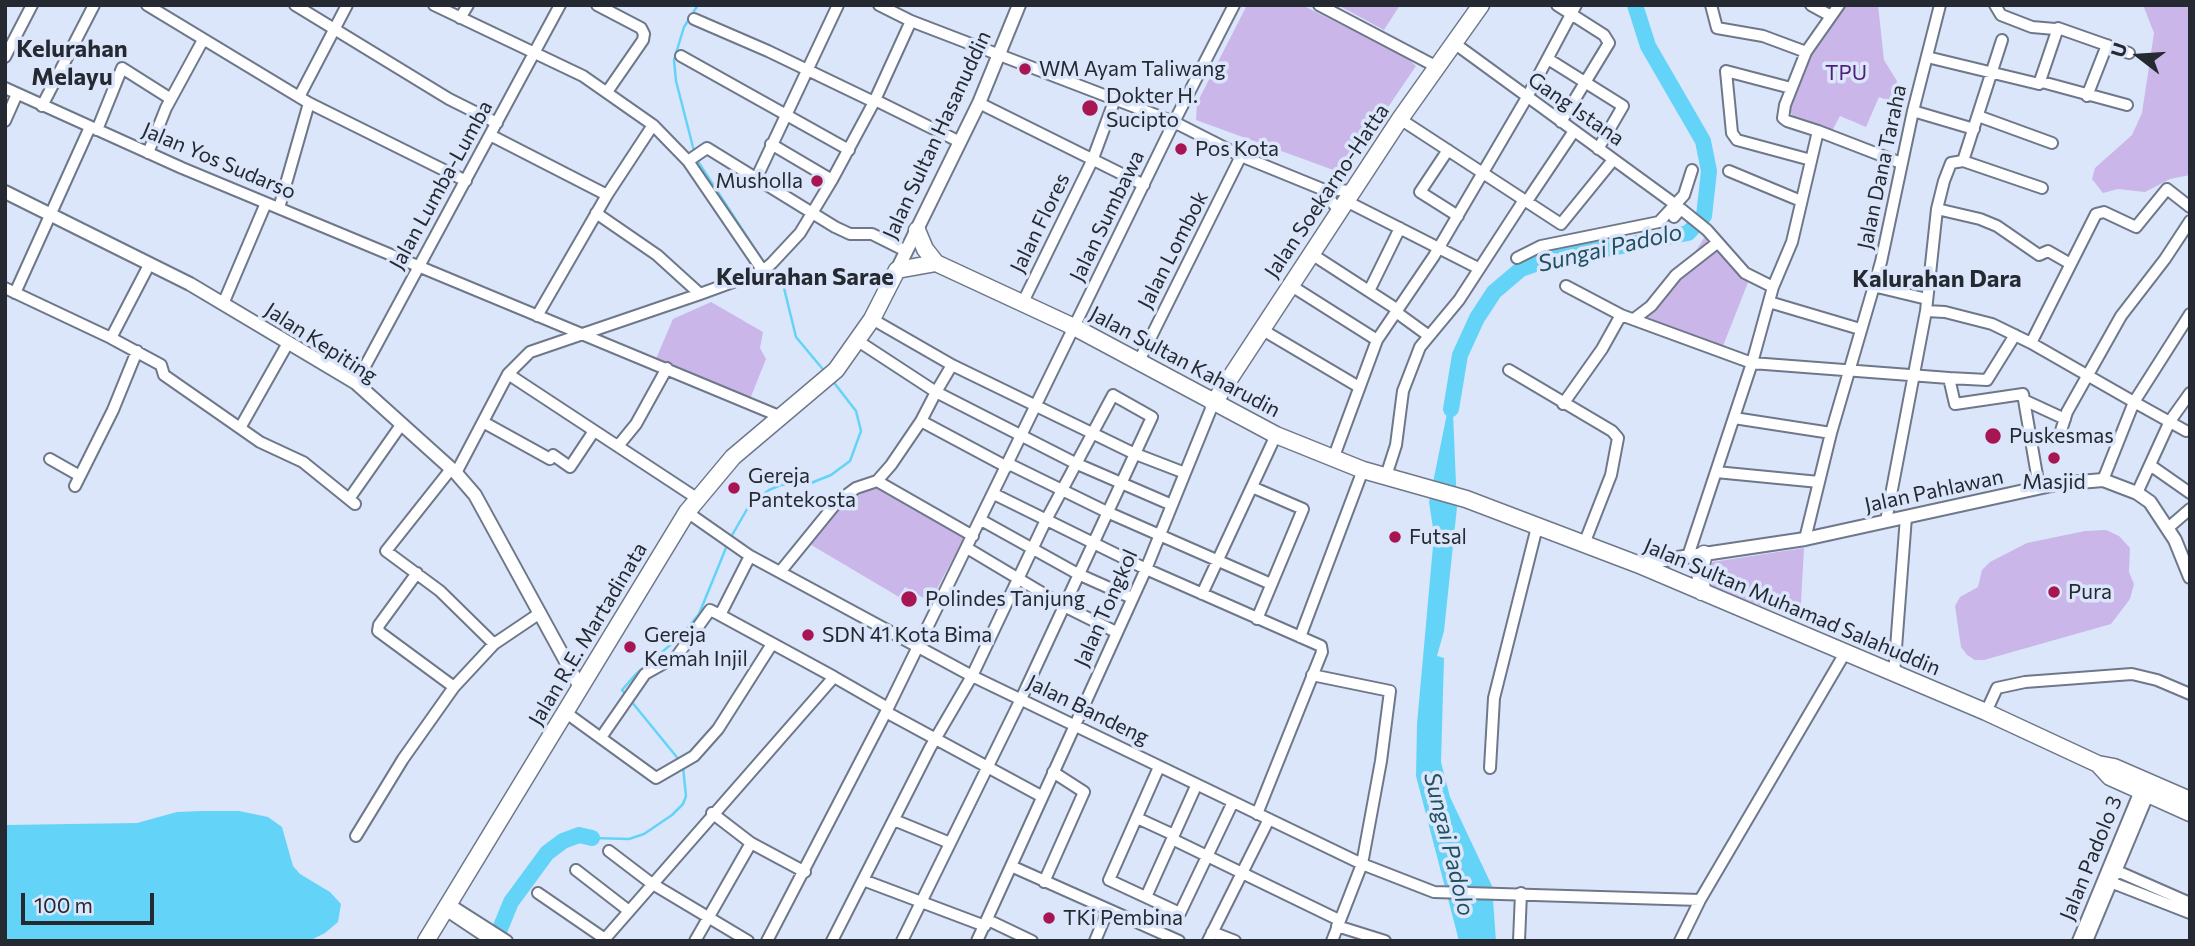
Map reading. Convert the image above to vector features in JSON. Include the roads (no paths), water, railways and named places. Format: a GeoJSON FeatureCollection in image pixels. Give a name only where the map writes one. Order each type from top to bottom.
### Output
{"type":"FeatureCollection","features":[{"type":"Feature","properties":{"kind":"highway","name":"Jalan Soekarno-Hatta"},"geometry":{"type":"LineString","coordinates":[[1213,404],[1400,119],[1481,5]]}},
{"type":"Feature","properties":{"kind":"highway"},"geometry":{"type":"LineString","coordinates":[[897,270],[936,263],[925,249],[917,230]]}},
{"type":"Feature","properties":{"kind":"highway","name":"Jalan Sultan Kaharudin"},"geometry":{"type":"LineString","coordinates":[[936,263],[1074,327],[1213,404],[1276,435],[1363,470],[1466,499]]}},
{"type":"Feature","properties":{"kind":"highway","name":"Jalan Sultan Hasanuddin"},"geometry":{"type":"LineString","coordinates":[[858,341],[897,270]]}},
{"type":"Feature","properties":{"kind":"highway","name":"Jalan R.E. Martadinata"},"geometry":{"type":"LineString","coordinates":[[426,941],[692,506],[733,457],[830,376],[858,341]]}},
{"type":"Feature","properties":{"kind":"highway","name":"Jalan Sultan Muhamad Salahuddin"},"geometry":{"type":"LineString","coordinates":[[1466,499],[1637,564],[1986,712],[2098,764],[2114,767],[2190,800]]}},
{"type":"Feature","properties":{"kind":"highway"},"geometry":{"type":"LineString","coordinates":[[1696,555],[1702,592]]}},
{"type":"Feature","properties":{"kind":"highway","name":"Jalan Sultan Muhamad Salahuddin"},"geometry":{"type":"LineString","coordinates":[[2098,764],[2110,777],[2190,813]]}},
{"type":"Feature","properties":{"kind":"main road","name":"Jalan Sultan Hasanuddin"},"geometry":{"type":"LineString","coordinates":[[897,270],[979,103],[1019,5]]}},
{"type":"Feature","properties":{"kind":"main road","name":"Jalan Kepiting"},"geometry":{"type":"LineString","coordinates":[[5,192],[223,304],[356,383],[454,471],[490,519],[580,687]]}},
{"type":"Feature","properties":{"kind":"main road","name":"Jalan Pahlawan"},"geometry":{"type":"LineString","coordinates":[[1637,564],[1805,539],[2039,487],[2103,480],[2137,492],[2150,502],[2168,528],[2190,577]]}},
{"type":"Feature","properties":{"kind":"street"},"geometry":{"type":"LineString","coordinates":[[5,57],[33,5]]}},
{"type":"Feature","properties":{"kind":"street"},"geometry":{"type":"LineString","coordinates":[[42,106],[94,5]]}},
{"type":"Feature","properties":{"kind":"street"},"geometry":{"type":"LineString","coordinates":[[147,5],[309,103],[466,181]]}},
{"type":"Feature","properties":{"kind":"street"},"geometry":{"type":"LineString","coordinates":[[295,5],[412,77],[497,123]]}},
{"type":"Feature","properties":{"kind":"street"},"geometry":{"type":"LineString","coordinates":[[299,97],[347,5]]}},
{"type":"Feature","properties":{"kind":"street"},"geometry":{"type":"LineString","coordinates":[[434,5],[583,76],[697,155],[756,179],[850,234],[872,234],[906,251]]}},
{"type":"Feature","properties":{"kind":"street"},"geometry":{"type":"LineString","coordinates":[[460,18],[468,5]]}},
{"type":"Feature","properties":{"kind":"street","name":"Jalan Lumba-Lumba"},"geometry":{"type":"LineString","coordinates":[[356,383],[560,5]]}},
{"type":"Feature","properties":{"kind":"street"},"geometry":{"type":"LineString","coordinates":[[597,5],[641,28],[644,34],[643,40],[607,92]]}},
{"type":"Feature","properties":{"kind":"street"},"geometry":{"type":"LineString","coordinates":[[756,179],[838,5]]}},
{"type":"Feature","properties":{"kind":"street"},"geometry":{"type":"LineString","coordinates":[[879,5],[911,21],[1174,122],[1241,156],[1322,189],[1478,268]]}},
{"type":"Feature","properties":{"kind":"street","name":"Jalan Sumbawa"},"geometry":{"type":"LineString","coordinates":[[767,941],[887,710],[1174,122],[1234,5]]}},
{"type":"Feature","properties":{"kind":"street"},"geometry":{"type":"LineString","coordinates":[[1320,5],[1437,67]]}},
{"type":"Feature","properties":{"kind":"street"},"geometry":{"type":"LineString","coordinates":[[1557,5],[1574,10],[1609,39],[1561,122]]}},
{"type":"Feature","properties":{"kind":"street"},"geometry":{"type":"LineString","coordinates":[[1711,5],[1717,27],[1763,36],[1806,52]]}},
{"type":"Feature","properties":{"kind":"street"},"geometry":{"type":"LineString","coordinates":[[1811,5],[1831,16]]}},
{"type":"Feature","properties":{"kind":"street"},"geometry":{"type":"LineString","coordinates":[[1839,5],[1806,52],[1791,88],[1783,118],[1901,163]]}},
{"type":"Feature","properties":{"kind":"street","name":"Jalan Dana Taraha"},"geometry":{"type":"LineString","coordinates":[[1805,539],[1831,433],[1873,286],[1940,5]]}},
{"type":"Feature","properties":{"kind":"street"},"geometry":{"type":"LineString","coordinates":[[1995,5],[2001,15],[2032,27],[2055,29],[2129,53]]}},
{"type":"Feature","properties":{"kind":"street"},"geometry":{"type":"LineString","coordinates":[[1333,459],[1377,340],[1439,248],[1526,99],[1574,10]]}},
{"type":"Feature","properties":{"kind":"street"},"geometry":{"type":"LineString","coordinates":[[694,19],[960,142]]}},
{"type":"Feature","properties":{"kind":"street"},"geometry":{"type":"LineString","coordinates":[[494,644],[440,591],[390,556],[386,549],[454,471],[508,374],[530,352],[701,294],[767,268],[813,214],[874,101],[911,21]]}},
{"type":"Feature","properties":{"kind":"street"},"geometry":{"type":"LineString","coordinates":[[2042,82],[2055,29]]}},
{"type":"Feature","properties":{"kind":"street"},"geometry":{"type":"LineString","coordinates":[[148,153],[171,99],[203,40]]}},
{"type":"Feature","properties":{"kind":"street"},"geometry":{"type":"LineString","coordinates":[[1963,161],[2002,40]]}},
{"type":"Feature","properties":{"kind":"street","name":"Gang Istana"},"geometry":{"type":"LineString","coordinates":[[1454,43],[1526,99],[1681,208],[1707,230],[1745,273],[1773,287]]}},
{"type":"Feature","properties":{"kind":"street"},"geometry":{"type":"LineString","coordinates":[[2087,96],[2107,45]]}},
{"type":"Feature","properties":{"kind":"street"},"geometry":{"type":"LineString","coordinates":[[681,56],[849,150]]}},
{"type":"Feature","properties":{"kind":"street"},"geometry":{"type":"LineString","coordinates":[[1927,57],[2042,82],[2127,105]]}},
{"type":"Feature","properties":{"kind":"street"},"geometry":{"type":"LineString","coordinates":[[1548,59],[1623,106],[1598,149]]}},
{"type":"Feature","properties":{"kind":"street"},"geometry":{"type":"LineString","coordinates":[[171,99],[122,68],[52,216],[10,291],[111,338],[161,365],[164,375],[271,448],[303,462],[352,501],[401,425]]}},
{"type":"Feature","properties":{"kind":"street"},"geometry":{"type":"LineString","coordinates":[[1791,88],[1726,71],[1732,134],[1737,140],[1811,160]]}},
{"type":"Feature","properties":{"kind":"street","name":"Jalan Yos Sudarso"},"geometry":{"type":"LineString","coordinates":[[5,88],[148,153],[779,416]]}},
{"type":"Feature","properties":{"kind":"street"},"geometry":{"type":"LineString","coordinates":[[5,121],[18,94]]}},
{"type":"Feature","properties":{"kind":"street","name":"Jalan Flores"},"geometry":{"type":"LineString","coordinates":[[1023,302],[1092,162],[1115,99]]}},
{"type":"Feature","properties":{"kind":"street"},"geometry":{"type":"LineString","coordinates":[[279,208],[309,103]]}},
{"type":"Feature","properties":{"kind":"street"},"geometry":{"type":"LineString","coordinates":[[979,103],[1092,162],[1144,185]]}},
{"type":"Feature","properties":{"kind":"street"},"geometry":{"type":"LineString","coordinates":[[1913,111],[1974,130]]}},
{"type":"Feature","properties":{"kind":"street"},"geometry":{"type":"LineString","coordinates":[[1978,116],[2052,143]]}},
{"type":"Feature","properties":{"kind":"street"},"geometry":{"type":"LineString","coordinates":[[1400,119],[1561,224],[1613,160]]}},
{"type":"Feature","properties":{"kind":"street"},"geometry":{"type":"LineString","coordinates":[[537,316],[596,213],[653,125]]}},
{"type":"Feature","properties":{"kind":"street"},"geometry":{"type":"LineString","coordinates":[[1386,477],[1396,445],[1406,382],[1420,347],[1459,300],[1478,268],[1574,131]]}},
{"type":"Feature","properties":{"kind":"street"},"geometry":{"type":"LineString","coordinates":[[1696,555],[1716,472],[1752,363],[1773,287],[1791,242],[1818,131]]}},
{"type":"Feature","properties":{"kind":"street"},"geometry":{"type":"LineString","coordinates":[[491,135],[607,195]]}},
{"type":"Feature","properties":{"kind":"street"},"geometry":{"type":"LineString","coordinates":[[771,144],[832,180]]}},
{"type":"Feature","properties":{"kind":"street"},"geometry":{"type":"LineString","coordinates":[[1448,150],[1420,192],[1458,216]]}},
{"type":"Feature","properties":{"kind":"street"},"geometry":{"type":"LineString","coordinates":[[697,155],[767,268]]}},
{"type":"Feature","properties":{"kind":"street","name":"Jalan Lombok"},"geometry":{"type":"LineString","coordinates":[[1139,361],[1241,156]]}},
{"type":"Feature","properties":{"kind":"street"},"geometry":{"type":"LineString","coordinates":[[1886,521],[1926,311],[1937,209],[1951,163],[1963,161],[2042,188]]}},
{"type":"Feature","properties":{"kind":"street"},"geometry":{"type":"LineString","coordinates":[[1517,258],[1541,246],[1621,232],[1663,220],[1681,208],[1692,170]]}},
{"type":"Feature","properties":{"kind":"street"},"geometry":{"type":"LineString","coordinates":[[1729,171],[1801,201]]}},
{"type":"Feature","properties":{"kind":"street"},"geometry":{"type":"LineString","coordinates":[[1322,189],[1346,201]]}},
{"type":"Feature","properties":{"kind":"street"},"geometry":{"type":"LineString","coordinates":[[2031,343],[2069,263],[2099,212],[2136,227],[2166,189],[2190,208]]}},
{"type":"Feature","properties":{"kind":"street"},"geometry":{"type":"LineString","coordinates":[[223,304],[266,202]]}},
{"type":"Feature","properties":{"kind":"street"},"geometry":{"type":"LineString","coordinates":[[1937,209],[1997,226],[2027,255],[2041,256],[2048,251],[2069,263]]}},
{"type":"Feature","properties":{"kind":"street"},"geometry":{"type":"LineString","coordinates":[[596,213],[657,255],[701,294]]}},
{"type":"Feature","properties":{"kind":"street"},"geometry":{"type":"LineString","coordinates":[[2059,437],[2087,375],[2121,316],[2165,259],[2190,221]]}},
{"type":"Feature","properties":{"kind":"street"},"geometry":{"type":"LineString","coordinates":[[1369,291],[1400,228]]}},
{"type":"Feature","properties":{"kind":"street"},"geometry":{"type":"LineString","coordinates":[[1634,319],[1651,306],[1675,275],[1717,243]]}},
{"type":"Feature","properties":{"kind":"street"},"geometry":{"type":"LineString","coordinates":[[1310,253],[1369,291],[1429,336]]}},
{"type":"Feature","properties":{"kind":"street"},"geometry":{"type":"LineString","coordinates":[[111,338],[149,265]]}},
{"type":"Feature","properties":{"kind":"street"},"geometry":{"type":"LineString","coordinates":[[1290,285],[1377,340]]}},
{"type":"Feature","properties":{"kind":"street"},"geometry":{"type":"LineString","coordinates":[[1566,286],[1621,315],[1752,363],[1987,380],[2015,335]]}},
{"type":"Feature","properties":{"kind":"street"},"geometry":{"type":"LineString","coordinates":[[1873,286],[1927,299]]}},
{"type":"Feature","properties":{"kind":"street"},"geometry":{"type":"LineString","coordinates":[[1769,302],[1860,329]]}},
{"type":"Feature","properties":{"kind":"street"},"geometry":{"type":"LineString","coordinates":[[1926,311],[1980,321],[2015,335],[2186,431]]}},
{"type":"Feature","properties":{"kind":"street"},"geometry":{"type":"LineString","coordinates":[[2103,480],[2134,402],[2190,314]]}},
{"type":"Feature","properties":{"kind":"street"},"geometry":{"type":"LineString","coordinates":[[1563,404],[1602,349],[1621,315]]}},
{"type":"Feature","properties":{"kind":"street"},"geometry":{"type":"LineString","coordinates":[[872,319],[952,365],[1133,453],[1185,473]]}},
{"type":"Feature","properties":{"kind":"street"},"geometry":{"type":"LineString","coordinates":[[1261,330],[1359,387]]}},
{"type":"Feature","properties":{"kind":"street"},"geometry":{"type":"LineString","coordinates":[[858,341],[936,392],[1075,463],[1172,505]]}},
{"type":"Feature","properties":{"kind":"street"},"geometry":{"type":"LineString","coordinates":[[240,428],[288,343]]}},
{"type":"Feature","properties":{"kind":"street"},"geometry":{"type":"LineString","coordinates":[[50,459],[77,481],[113,410],[137,351]]}},
{"type":"Feature","properties":{"kind":"street"},"geometry":{"type":"LineString","coordinates":[[780,572],[837,502],[856,488],[877,481],[891,465],[921,421],[952,365]]}},
{"type":"Feature","properties":{"kind":"street"},"geometry":{"type":"LineString","coordinates":[[618,446],[636,424],[667,368]]}},
{"type":"Feature","properties":{"kind":"street"},"geometry":{"type":"LineString","coordinates":[[1509,370],[1612,431],[1618,438],[1611,475],[1584,544]]}},
{"type":"Feature","properties":{"kind":"street","name":"Jalan Bandeng"},"geometry":{"type":"LineString","coordinates":[[508,374],[618,446],[692,506],[730,543],[917,648],[1196,786],[1362,864],[1434,892],[1521,893]]}},
{"type":"Feature","properties":{"kind":"street"},"geometry":{"type":"LineString","coordinates":[[1950,378],[1955,404],[2023,394],[2039,487]]}},
{"type":"Feature","properties":{"kind":"street"},"geometry":{"type":"LineString","coordinates":[[2137,492],[2170,421],[2190,393]]}},
{"type":"Feature","properties":{"kind":"street"},"geometry":{"type":"LineString","coordinates":[[832,941],[936,737],[972,676],[1075,463],[1113,396],[1152,417],[1021,699],[902,941]]}},
{"type":"Feature","properties":{"kind":"street"},"geometry":{"type":"LineString","coordinates":[[2026,401],[2065,419]]}},
{"type":"Feature","properties":{"kind":"street","name":"Jalan Tongkol"},"geometry":{"type":"LineString","coordinates":[[977,941],[1146,569],[1213,404]]}},
{"type":"Feature","properties":{"kind":"street"},"geometry":{"type":"LineString","coordinates":[[1734,418],[1831,433]]}},
{"type":"Feature","properties":{"kind":"street"},"geometry":{"type":"LineString","coordinates":[[921,421],[1107,512],[1271,584]]}},
{"type":"Feature","properties":{"kind":"street"},"geometry":{"type":"LineString","coordinates":[[483,422],[550,459],[553,455],[570,467],[594,431]]}},
{"type":"Feature","properties":{"kind":"street"},"geometry":{"type":"LineString","coordinates":[[1202,594],[1276,435]]}},
{"type":"Feature","properties":{"kind":"street"},"geometry":{"type":"LineString","coordinates":[[2150,465],[2190,493]]}},
{"type":"Feature","properties":{"kind":"street"},"geometry":{"type":"LineString","coordinates":[[1300,637],[1363,470]]}},
{"type":"Feature","properties":{"kind":"street"},"geometry":{"type":"LineString","coordinates":[[1716,472],[1819,482]]}},
{"type":"Feature","properties":{"kind":"street"},"geometry":{"type":"LineString","coordinates":[[877,481],[973,536]]}},
{"type":"Feature","properties":{"kind":"street"},"geometry":{"type":"LineString","coordinates":[[1252,487],[1303,509],[1257,619]]}},
{"type":"Feature","properties":{"kind":"street"},"geometry":{"type":"LineString","coordinates":[[994,494],[1146,569],[1322,648],[1257,814]]}},
{"type":"Feature","properties":{"kind":"street"},"geometry":{"type":"LineString","coordinates":[[2168,528],[2190,509]]}},
{"type":"Feature","properties":{"kind":"street"},"geometry":{"type":"LineString","coordinates":[[1894,674],[1906,517]]}},
{"type":"Feature","properties":{"kind":"street"},"geometry":{"type":"LineString","coordinates":[[981,520],[1078,574],[1132,598]]}},
{"type":"Feature","properties":{"kind":"street"},"geometry":{"type":"LineString","coordinates":[[1490,768],[1492,706],[1537,527]]}},
{"type":"Feature","properties":{"kind":"street"},"geometry":{"type":"LineString","coordinates":[[967,548],[1064,606],[1116,632]]}},
{"type":"Feature","properties":{"kind":"street"},"geometry":{"type":"LineString","coordinates":[[720,615],[750,556]]}},
{"type":"Feature","properties":{"kind":"street"},"geometry":{"type":"LineString","coordinates":[[417,573],[379,625],[378,631],[454,687]]}},
{"type":"Feature","properties":{"kind":"street"},"geometry":{"type":"LineString","coordinates":[[602,736],[645,674],[671,661],[687,645],[710,610],[834,677],[887,710],[1041,796]]}},
{"type":"Feature","properties":{"kind":"street"},"geometry":{"type":"LineString","coordinates":[[356,836],[403,759],[454,687],[494,644],[540,613]]}},
{"type":"Feature","properties":{"kind":"street"},"geometry":{"type":"LineString","coordinates":[[565,712],[602,736],[656,778],[664,776],[694,756],[718,729],[772,644]]}},
{"type":"Feature","properties":{"kind":"street"},"geometry":{"type":"LineString","coordinates":[[1680,941],[1700,900],[1844,653]]}},
{"type":"Feature","properties":{"kind":"street"},"geometry":{"type":"LineString","coordinates":[[1986,712],[1997,688],[2025,682],[2132,674],[2157,680],[2190,695]]}},
{"type":"Feature","properties":{"kind":"street"},"geometry":{"type":"LineString","coordinates":[[1312,675],[1390,691],[1381,761],[1362,864],[1332,941]]}},
{"type":"Feature","properties":{"kind":"street"},"geometry":{"type":"LineString","coordinates":[[538,893],[604,940],[712,813],[780,742],[834,677]]}},
{"type":"Feature","properties":{"kind":"street"},"geometry":{"type":"LineString","coordinates":[[1159,767],[1109,880],[1180,913],[1233,802]]}},
{"type":"Feature","properties":{"kind":"street"},"geometry":{"type":"LineString","coordinates":[[1044,882],[1083,792],[1053,772]]}},
{"type":"Feature","properties":{"kind":"street"},"geometry":{"type":"LineString","coordinates":[[1146,897],[1196,786]]}},
{"type":"Feature","properties":{"kind":"street","name":"Jalan Padolo 3"},"geometry":{"type":"LineString","coordinates":[[2087,941],[2118,871],[2144,793]]}},
{"type":"Feature","properties":{"kind":"street","name":"Jalan Padolo 3"},"geometry":{"type":"LineString","coordinates":[[2078,941],[2144,793]]}},
{"type":"Feature","properties":{"kind":"street"},"geometry":{"type":"LineString","coordinates":[[712,813],[751,843],[805,872]]}},
{"type":"Feature","properties":{"kind":"street"},"geometry":{"type":"LineString","coordinates":[[1136,818],[1338,923],[1385,941]]}},
{"type":"Feature","properties":{"kind":"street"},"geometry":{"type":"LineString","coordinates":[[1235,941],[1210,937],[1269,819]]}},
{"type":"Feature","properties":{"kind":"street"},"geometry":{"type":"LineString","coordinates":[[894,820],[950,843]]}},
{"type":"Feature","properties":{"kind":"street"},"geometry":{"type":"LineString","coordinates":[[695,941],[751,843]]}},
{"type":"Feature","properties":{"kind":"street"},"geometry":{"type":"LineString","coordinates":[[609,851],[651,883],[748,941]]}},
{"type":"Feature","properties":{"kind":"street"},"geometry":{"type":"LineString","coordinates":[[1011,866],[1178,941]]}},
{"type":"Feature","properties":{"kind":"street"},"geometry":{"type":"LineString","coordinates":[[576,870],[629,911]]}},
{"type":"Feature","properties":{"kind":"street"},"geometry":{"type":"LineString","coordinates":[[2118,871],[2190,903]]}},
{"type":"Feature","properties":{"kind":"street"},"geometry":{"type":"LineString","coordinates":[[863,880],[1032,941]]}},
{"type":"Feature","properties":{"kind":"street"},"geometry":{"type":"LineString","coordinates":[[2113,883],[2190,913]]}},
{"type":"Feature","properties":{"kind":"street"},"geometry":{"type":"LineString","coordinates":[[1519,941],[1521,893],[1700,900]]}},
{"type":"Feature","properties":{"kind":"street"},"geometry":{"type":"LineString","coordinates":[[448,907],[495,937]]}},
{"type":"Feature","properties":{"kind":"street"},"geometry":{"type":"LineString","coordinates":[[1095,941],[1108,910]]}},
{"type":"Feature","properties":{"kind":"water"},"geometry":{"type":"Polygon","coordinates":[[[1452,389],[1457,507],[1444,631],[1437,656],[1444,658],[1441,762],[1450,797],[1492,886],[1496,941],[1459,941],[1416,776],[1417,724],[1434,535],[1429,502],[1452,389]]]}},
{"type":"Feature","properties":{"kind":"water"},"geometry":{"type":"Polygon","coordinates":[[[239,811],[268,817],[282,827],[293,866],[300,874],[330,892],[341,904],[338,922],[309,941],[5,941],[5,825],[137,823],[177,812],[239,811]]]}},
{"type":"Feature","properties":{"kind":"waterway"},"geometry":{"type":"LineString","coordinates":[[694,151],[676,81],[674,60],[684,27],[698,5]]}},
{"type":"Feature","properties":{"kind":"waterway","name":"Sungai Padolo"},"geometry":{"type":"LineString","coordinates":[[1451,409],[1460,355],[1477,318],[1494,292],[1521,269],[1570,252],[1612,248],[1688,233],[1704,216],[1709,171],[1703,141],[1648,46],[1635,5]]}},
{"type":"Feature","properties":{"kind":"waterway"},"geometry":{"type":"LineString","coordinates":[[697,160],[766,266]]}},
{"type":"Feature","properties":{"kind":"waterway"},"geometry":{"type":"LineString","coordinates":[[770,271],[783,284],[796,337],[826,373]]}},
{"type":"Feature","properties":{"kind":"waterway"},"geometry":{"type":"LineString","coordinates":[[731,537],[750,504],[769,490],[781,485],[811,483],[831,475],[850,461],[861,431],[856,411],[832,380]]}},
{"type":"Feature","properties":{"kind":"waterway"},"geometry":{"type":"LineString","coordinates":[[627,696],[622,690],[636,674],[681,636],[699,614],[728,543]]}},
{"type":"Feature","properties":{"kind":"waterway"},"geometry":{"type":"LineString","coordinates":[[631,701],[680,761]]}},
{"type":"Feature","properties":{"kind":"waterway"},"geometry":{"type":"LineString","coordinates":[[592,838],[629,839],[644,834],[672,815],[683,804],[686,796],[683,767]]}},
{"type":"Feature","properties":{"kind":"waterway"},"geometry":{"type":"LineString","coordinates":[[495,941],[511,902],[547,853],[563,841],[579,835],[592,838]]}},
{"type":"Feature","properties":{"kind":"place","name":"WM Ayam Taliwang"},"geometry":{"type":"Point","coordinates":[1025,69]}},
{"type":"Feature","properties":{"kind":"place","name":"Dokter H. Sucipto"},"geometry":{"type":"Point","coordinates":[1090,108]}},
{"type":"Feature","properties":{"kind":"place","name":"Pos Kota"},"geometry":{"type":"Point","coordinates":[1181,149]}},
{"type":"Feature","properties":{"kind":"place","name":"Musholla"},"geometry":{"type":"Point","coordinates":[817,181]}},
{"type":"Feature","properties":{"kind":"place","name":"Puskesmas"},"geometry":{"type":"Point","coordinates":[1993,436]}},
{"type":"Feature","properties":{"kind":"place","name":"Masjid"},"geometry":{"type":"Point","coordinates":[2054,458]}},
{"type":"Feature","properties":{"kind":"place","name":"Gereja Pantekosta"},"geometry":{"type":"Point","coordinates":[734,488]}},
{"type":"Feature","properties":{"kind":"place","name":"Futsal"},"geometry":{"type":"Point","coordinates":[1395,537]}},
{"type":"Feature","properties":{"kind":"place","name":"Pura"},"geometry":{"type":"Point","coordinates":[2054,592]}},
{"type":"Feature","properties":{"kind":"place","name":"Polindes Tanjung"},"geometry":{"type":"Point","coordinates":[909,599]}},
{"type":"Feature","properties":{"kind":"place","name":"SDN 41 Kota Bima"},"geometry":{"type":"Point","coordinates":[808,635]}},
{"type":"Feature","properties":{"kind":"place","name":"Gereja Kemah Injil"},"geometry":{"type":"Point","coordinates":[630,647]}},
{"type":"Feature","properties":{"kind":"place","name":"TKi Pembina"},"geometry":{"type":"Point","coordinates":[1049,918]}},
{"type":"Feature","properties":{"kind":"district","name":"Kelurahan Melayu"},"geometry":{"type":"Point","coordinates":[72,63]}},
{"type":"Feature","properties":{"kind":"district","name":"Kelurahan Sarae"},"geometry":{"type":"Point","coordinates":[805,277]}},
{"type":"Feature","properties":{"kind":"district","name":"Kalurahan Dara"},"geometry":{"type":"Point","coordinates":[1937,279]}},
{"type":"Feature","properties":{"kind":"park label","name":"TPU"},"geometry":{"type":"Point","coordinates":[1846,73]}}]}
